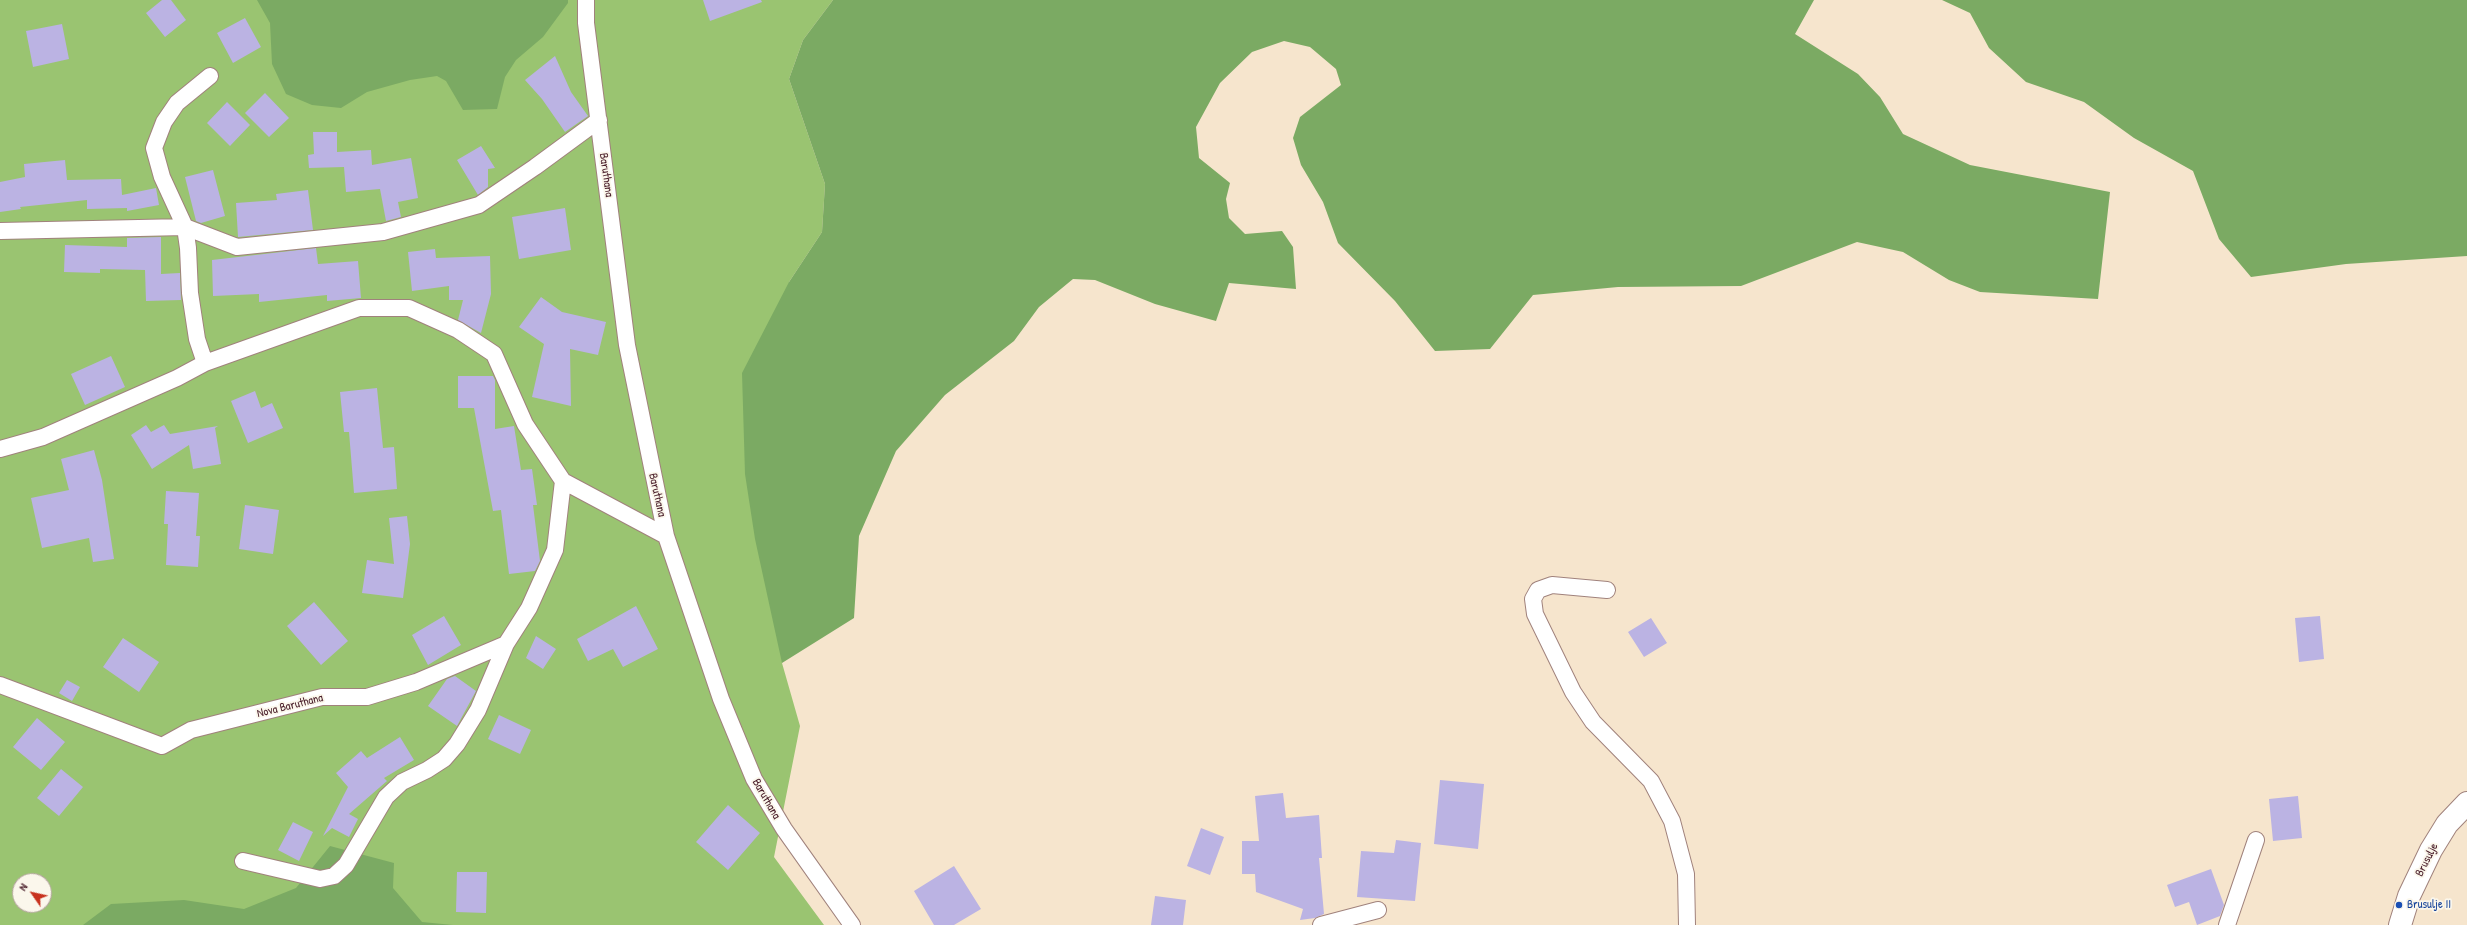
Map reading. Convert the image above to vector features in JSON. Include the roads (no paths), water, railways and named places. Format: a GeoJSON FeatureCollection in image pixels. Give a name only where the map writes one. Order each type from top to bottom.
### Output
{"type":"FeatureCollection","features":[{"type":"Feature","properties":{"kind":"main road","name":"Brusulje"},"geometry":{"type":"LineString","coordinates":[[2400,925],[2409,896],[2431,850],[2447,824],[2467,803]]}},
{"type":"Feature","properties":{"kind":"street","name":"Baruthana"},"geometry":{"type":"LineString","coordinates":[[586,0],[586,23],[627,345],[666,536],[721,699],[754,779],[784,829],[852,925]]}},
{"type":"Feature","properties":{"kind":"street"},"geometry":{"type":"LineString","coordinates":[[205,363],[197,339],[190,293],[188,248],[185,227],[162,177],[154,148],[164,122],[177,103],[210,76]]}},
{"type":"Feature","properties":{"kind":"street"},"geometry":{"type":"LineString","coordinates":[[0,231],[185,227],[236,247],[383,232],[479,205],[535,167],[599,120]]}},
{"type":"Feature","properties":{"kind":"street"},"geometry":{"type":"LineString","coordinates":[[0,449],[43,437],[68,427],[177,378],[205,363],[359,308],[409,308],[458,330],[494,354],[525,424],[563,481],[666,536]]}},
{"type":"Feature","properties":{"kind":"street"},"geometry":{"type":"LineString","coordinates":[[243,861],[320,879],[334,876],[346,865],[386,797],[402,782],[427,770],[444,759],[457,744],[478,710],[506,644],[529,608],[555,550],[563,481]]}},
{"type":"Feature","properties":{"kind":"street"},"geometry":{"type":"LineString","coordinates":[[1607,590],[1552,585],[1538,590],[1533,600],[1535,614],[1573,692],[1593,722],[1651,781],[1672,821],[1686,874],[1687,925]]}},
{"type":"Feature","properties":{"kind":"street","name":"Nova Baruthana"},"geometry":{"type":"LineString","coordinates":[[0,685],[162,746],[191,730],[322,697],[367,698],[416,682],[506,644]]}},
{"type":"Feature","properties":{"kind":"street"},"geometry":{"type":"LineString","coordinates":[[2226,925],[2256,840]]}},
{"type":"Feature","properties":{"kind":"street"},"geometry":{"type":"LineString","coordinates":[[1321,925],[1378,910]]}},
{"type":"Feature","properties":{"kind":"place","name":"Brusulje II"},"geometry":{"type":"Point","coordinates":[2399,905]}}]}
